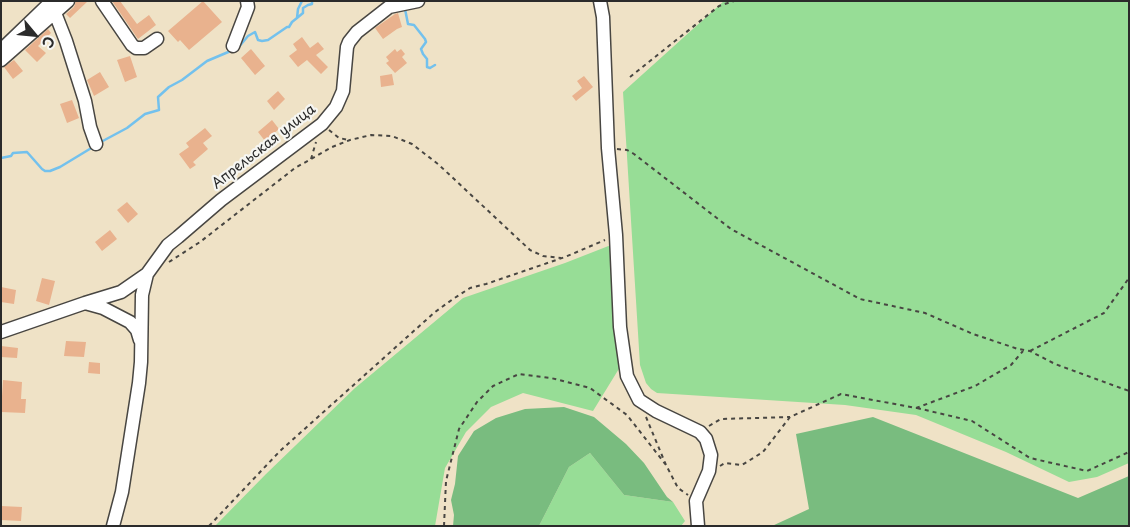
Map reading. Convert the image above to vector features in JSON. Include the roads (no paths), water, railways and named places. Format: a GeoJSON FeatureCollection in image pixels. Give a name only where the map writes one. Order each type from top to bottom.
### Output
{"type":"FeatureCollection","features":[{"type":"Feature","properties":{"kind":"street"},"geometry":{"type":"LineString","coordinates":[[1,50],[54,7],[68,1]]}},
{"type":"Feature","properties":{"kind":"street"},"geometry":{"type":"LineString","coordinates":[[102,1],[136,48],[144,48],[158,39]]}},
{"type":"Feature","properties":{"kind":"street"},"geometry":{"type":"LineString","coordinates":[[233,46],[248,7],[247,1]]}},
{"type":"Feature","properties":{"kind":"street","name":"Апрельская улица"},"geometry":{"type":"LineString","coordinates":[[1,332],[121,292],[147,274],[168,245],[222,200],[322,124],[336,107],[343,91],[347,47],[352,38],[374,17],[389,7],[418,1]]}},
{"type":"Feature","properties":{"kind":"street"},"geometry":{"type":"LineString","coordinates":[[600,1],[608,148],[616,235],[620,327],[628,376],[639,400],[656,411],[700,432],[706,439],[711,455],[709,471],[696,501],[698,526]]}},
{"type":"Feature","properties":{"kind":"street"},"geometry":{"type":"LineString","coordinates":[[1,60],[54,7]]}},
{"type":"Feature","properties":{"kind":"street"},"geometry":{"type":"LineString","coordinates":[[54,7],[85,101],[90,127],[96,144]]}},
{"type":"Feature","properties":{"kind":"street","name":"Апрельская улица"},"geometry":{"type":"LineString","coordinates":[[113,526],[122,492],[139,383],[142,347],[142,295],[147,274]]}},
{"type":"Feature","properties":{"kind":"street"},"geometry":{"type":"LineString","coordinates":[[85,303],[103,308],[130,322],[137,330],[142,347]]}},
{"type":"Feature","properties":{"kind":"waterway"},"geometry":{"type":"LineString","coordinates":[[238,48],[248,36],[255,32],[258,40],[262,41],[268,40],[289,27],[297,18],[298,9],[302,1]]}},
{"type":"Feature","properties":{"kind":"waterway"},"geometry":{"type":"LineString","coordinates":[[297,18],[303,13],[303,8],[312,4],[312,1]]}},
{"type":"Feature","properties":{"kind":"waterway"},"geometry":{"type":"LineString","coordinates":[[405,9],[408,24],[414,25],[425,39],[426,42],[421,49],[427,59],[427,67],[430,68],[435,65]]}},
{"type":"Feature","properties":{"kind":"waterway"},"geometry":{"type":"LineString","coordinates":[[99,143],[127,128],[145,114],[159,110],[158,97],[169,87],[182,80],[207,61],[233,50]]}},
{"type":"Feature","properties":{"kind":"waterway"},"geometry":{"type":"LineString","coordinates":[[1,158],[11,156],[13,153],[27,152],[42,169],[50,171],[93,147]]}}]}
